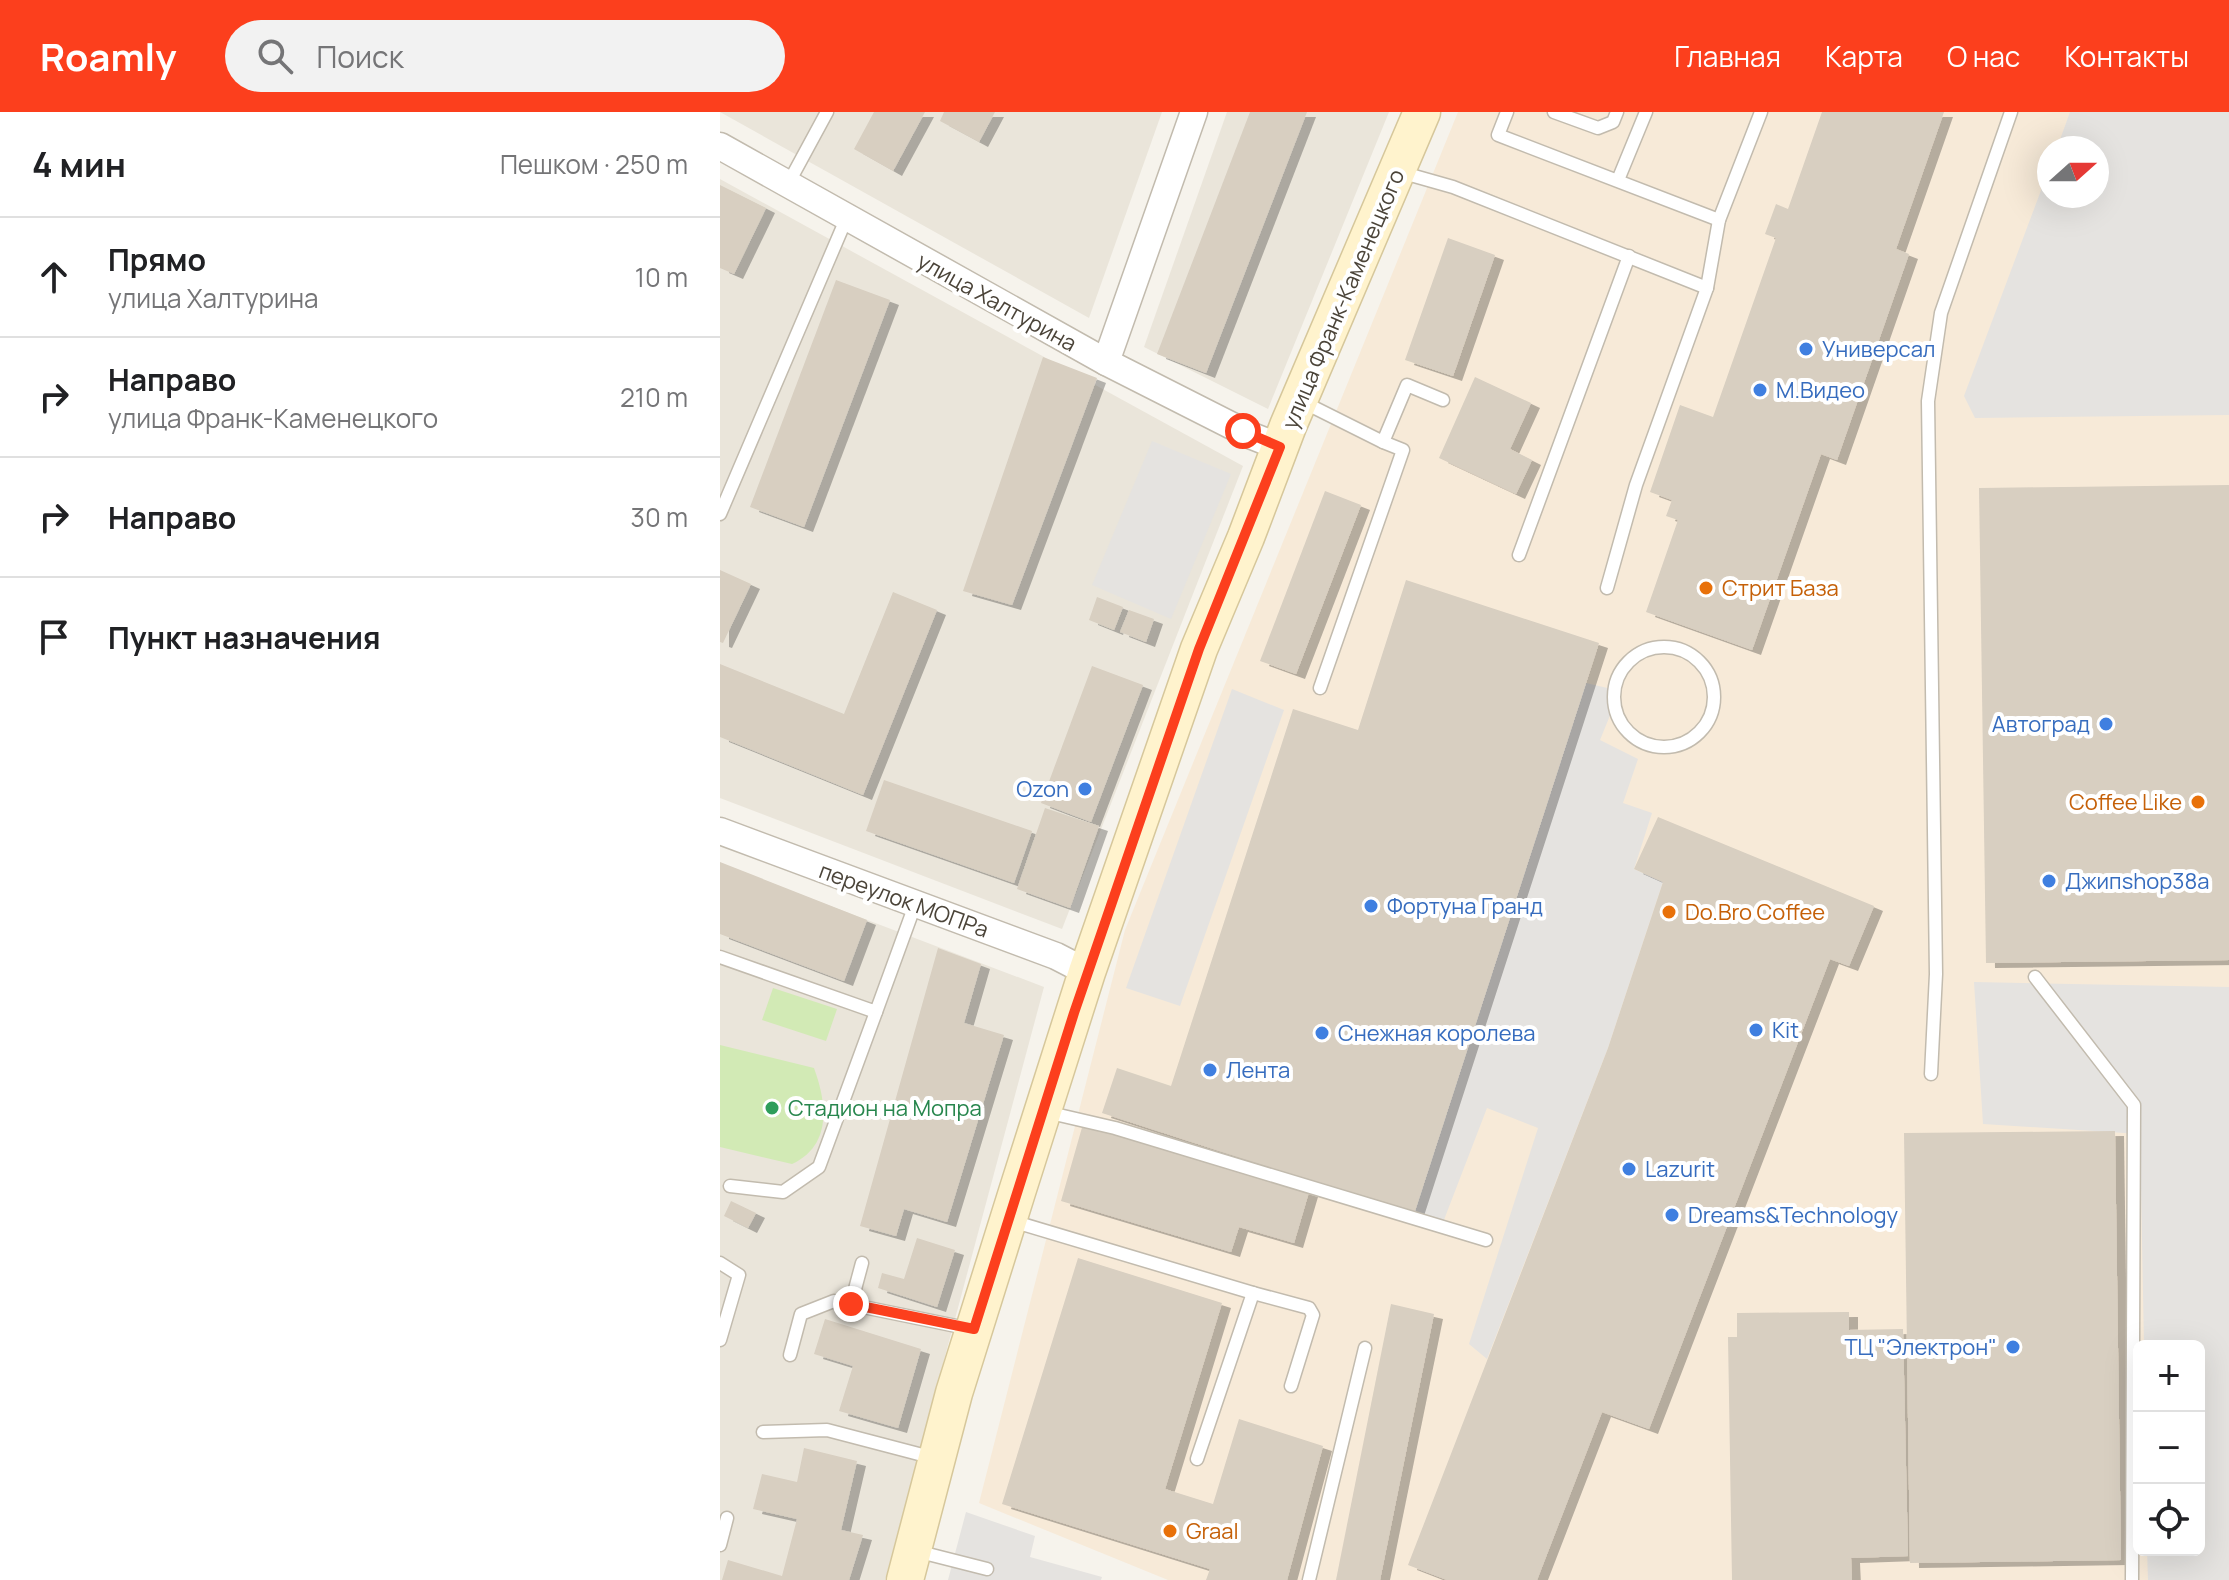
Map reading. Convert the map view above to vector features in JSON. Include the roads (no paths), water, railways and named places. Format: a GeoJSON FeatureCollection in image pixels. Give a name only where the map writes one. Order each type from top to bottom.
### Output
{"type":"FeatureCollection","features":[{"type":"Feature","properties":{"kind":"main road","name":"улица Франк-Каменецкого"},"geometry":{"type":"LineString","coordinates":[[909,1565],[974,1329],[1087,972],[1199,649],[1280,447],[1422,112]]}},
{"type":"Feature","properties":{"kind":"street"},"geometry":{"type":"LineString","coordinates":[[1106,362],[1194,112]]}},
{"type":"Feature","properties":{"kind":"street","name":"улица Халтурина"},"geometry":{"type":"LineString","coordinates":[[720,146],[1106,362],[1252,436],[1280,447]]}},
{"type":"Feature","properties":{"kind":"street","name":"переулок МОПРа"},"geometry":{"type":"LineString","coordinates":[[720,831],[1056,956],[1087,972]]}},
{"type":"Feature","properties":{"kind":"lane"},"geometry":{"type":"LineString","coordinates":[[788,184],[827,112]]}},
{"type":"Feature","properties":{"kind":"lane"},"geometry":{"type":"LineString","coordinates":[[1507,112],[1498,135],[1719,220]]}},
{"type":"Feature","properties":{"kind":"lane"},"geometry":{"type":"LineString","coordinates":[[1554,112],[1598,128],[1613,122],[1617,112]]}},
{"type":"Feature","properties":{"kind":"lane"},"geometry":{"type":"LineString","coordinates":[[1618,180],[1646,112]]}},
{"type":"Feature","properties":{"kind":"lane"},"geometry":{"type":"LineString","coordinates":[[1607,588],[1636,485],[1707,288],[1719,220],[1761,112]]}},
{"type":"Feature","properties":{"kind":"lane"},"geometry":{"type":"LineString","coordinates":[[1931,1074],[1936,974],[1928,401],[1941,313],[2011,112]]}},
{"type":"Feature","properties":{"kind":"lane"},"geometry":{"type":"LineString","coordinates":[[1399,172],[1453,187],[1707,288]]}},
{"type":"Feature","properties":{"kind":"lane"},"geometry":{"type":"LineString","coordinates":[[720,514],[847,217]]}},
{"type":"Feature","properties":{"kind":"lane"},"geometry":{"type":"LineString","coordinates":[[1519,555],[1629,256]]}},
{"type":"Feature","properties":{"kind":"lane"},"geometry":{"type":"LineString","coordinates":[[1383,442],[1407,385],[1443,400]]}},
{"type":"Feature","properties":{"kind":"lane"},"geometry":{"type":"LineString","coordinates":[[1300,400],[1403,450],[1320,688]]}},
{"type":"Feature","properties":{"kind":"lane"},"geometry":{"type":"LineString","coordinates":[[1658,648],[1675,648],[1702,665],[1710,679],[1714,696],[1711,713],[1703,728],[1691,739],[1675,746],[1659,747],[1642,743],[1619,720],[1614,704],[1620,673],[1630,660],[1658,648]]}},
{"type":"Feature","properties":{"kind":"lane"},"geometry":{"type":"LineString","coordinates":[[730,1186],[783,1192],[819,1167],[915,905]]}},
{"type":"Feature","properties":{"kind":"lane"},"geometry":{"type":"LineString","coordinates":[[720,957],[876,1012]]}},
{"type":"Feature","properties":{"kind":"lane"},"geometry":{"type":"LineString","coordinates":[[2035,977],[2134,1105],[2132,1580]]}},
{"type":"Feature","properties":{"kind":"lane"},"geometry":{"type":"LineString","coordinates":[[1043,1112],[1099,1123],[1486,1240]]}},
{"type":"Feature","properties":{"kind":"lane"},"geometry":{"type":"LineString","coordinates":[[1009,1220],[1309,1308],[1313,1315],[1291,1386]]}},
{"type":"Feature","properties":{"kind":"lane"},"geometry":{"type":"LineString","coordinates":[[720,1263],[739,1275],[720,1340]]}},
{"type":"Feature","properties":{"kind":"lane"},"geometry":{"type":"LineString","coordinates":[[851,1304],[862,1263]]}},
{"type":"Feature","properties":{"kind":"lane"},"geometry":{"type":"LineString","coordinates":[[1197,1459],[1253,1293]]}},
{"type":"Feature","properties":{"kind":"lane"},"geometry":{"type":"LineString","coordinates":[[790,1355],[801,1314],[834,1301],[974,1329]]}},
{"type":"Feature","properties":{"kind":"lane"},"geometry":{"type":"LineString","coordinates":[[1309,1580],[1365,1348]]}},
{"type":"Feature","properties":{"kind":"lane"},"geometry":{"type":"LineString","coordinates":[[763,1432],[827,1430],[937,1459]]}},
{"type":"Feature","properties":{"kind":"lane"},"geometry":{"type":"LineString","coordinates":[[720,1545],[727,1518]]}},
{"type":"Feature","properties":{"kind":"lane"},"geometry":{"type":"LineString","coordinates":[[909,1565],[987,1569]]}},
{"type":"Feature","properties":{"kind":"place","name":"Универсал"},"geometry":{"type":"Point","coordinates":[1806,349]}},
{"type":"Feature","properties":{"kind":"place","name":"М.Видео"},"geometry":{"type":"Point","coordinates":[1760,390]}},
{"type":"Feature","properties":{"kind":"place","name":"Стрит База"},"geometry":{"type":"Point","coordinates":[1706,588]}},
{"type":"Feature","properties":{"kind":"place","name":"Автоград"},"geometry":{"type":"Point","coordinates":[2106,724]}},
{"type":"Feature","properties":{"kind":"place","name":"Ozon"},"geometry":{"type":"Point","coordinates":[1085,789]}},
{"type":"Feature","properties":{"kind":"place","name":"Coffee Like"},"geometry":{"type":"Point","coordinates":[2198,802]}},
{"type":"Feature","properties":{"kind":"place","name":"Джипshop38а"},"geometry":{"type":"Point","coordinates":[2049,881]}},
{"type":"Feature","properties":{"kind":"place","name":"Фортуна Гранд"},"geometry":{"type":"Point","coordinates":[1371,906]}},
{"type":"Feature","properties":{"kind":"place","name":"Do.Bro Coffee"},"geometry":{"type":"Point","coordinates":[1669,912]}},
{"type":"Feature","properties":{"kind":"place","name":"Kit"},"geometry":{"type":"Point","coordinates":[1756,1030]}},
{"type":"Feature","properties":{"kind":"place","name":"Снежная королева"},"geometry":{"type":"Point","coordinates":[1322,1033]}},
{"type":"Feature","properties":{"kind":"place","name":"Лента"},"geometry":{"type":"Point","coordinates":[1210,1070]}},
{"type":"Feature","properties":{"kind":"place","name":"Стадион на Мопра"},"geometry":{"type":"Point","coordinates":[772,1108]}},
{"type":"Feature","properties":{"kind":"place","name":"Lazurit"},"geometry":{"type":"Point","coordinates":[1629,1169]}},
{"type":"Feature","properties":{"kind":"place","name":"Dreams&Technology"},"geometry":{"type":"Point","coordinates":[1672,1215]}},
{"type":"Feature","properties":{"kind":"place","name":"ТЦ \"Электрон\""},"geometry":{"type":"Point","coordinates":[2013,1347]}},
{"type":"Feature","properties":{"kind":"place","name":"Graal"},"geometry":{"type":"Point","coordinates":[1170,1531]}}]}
